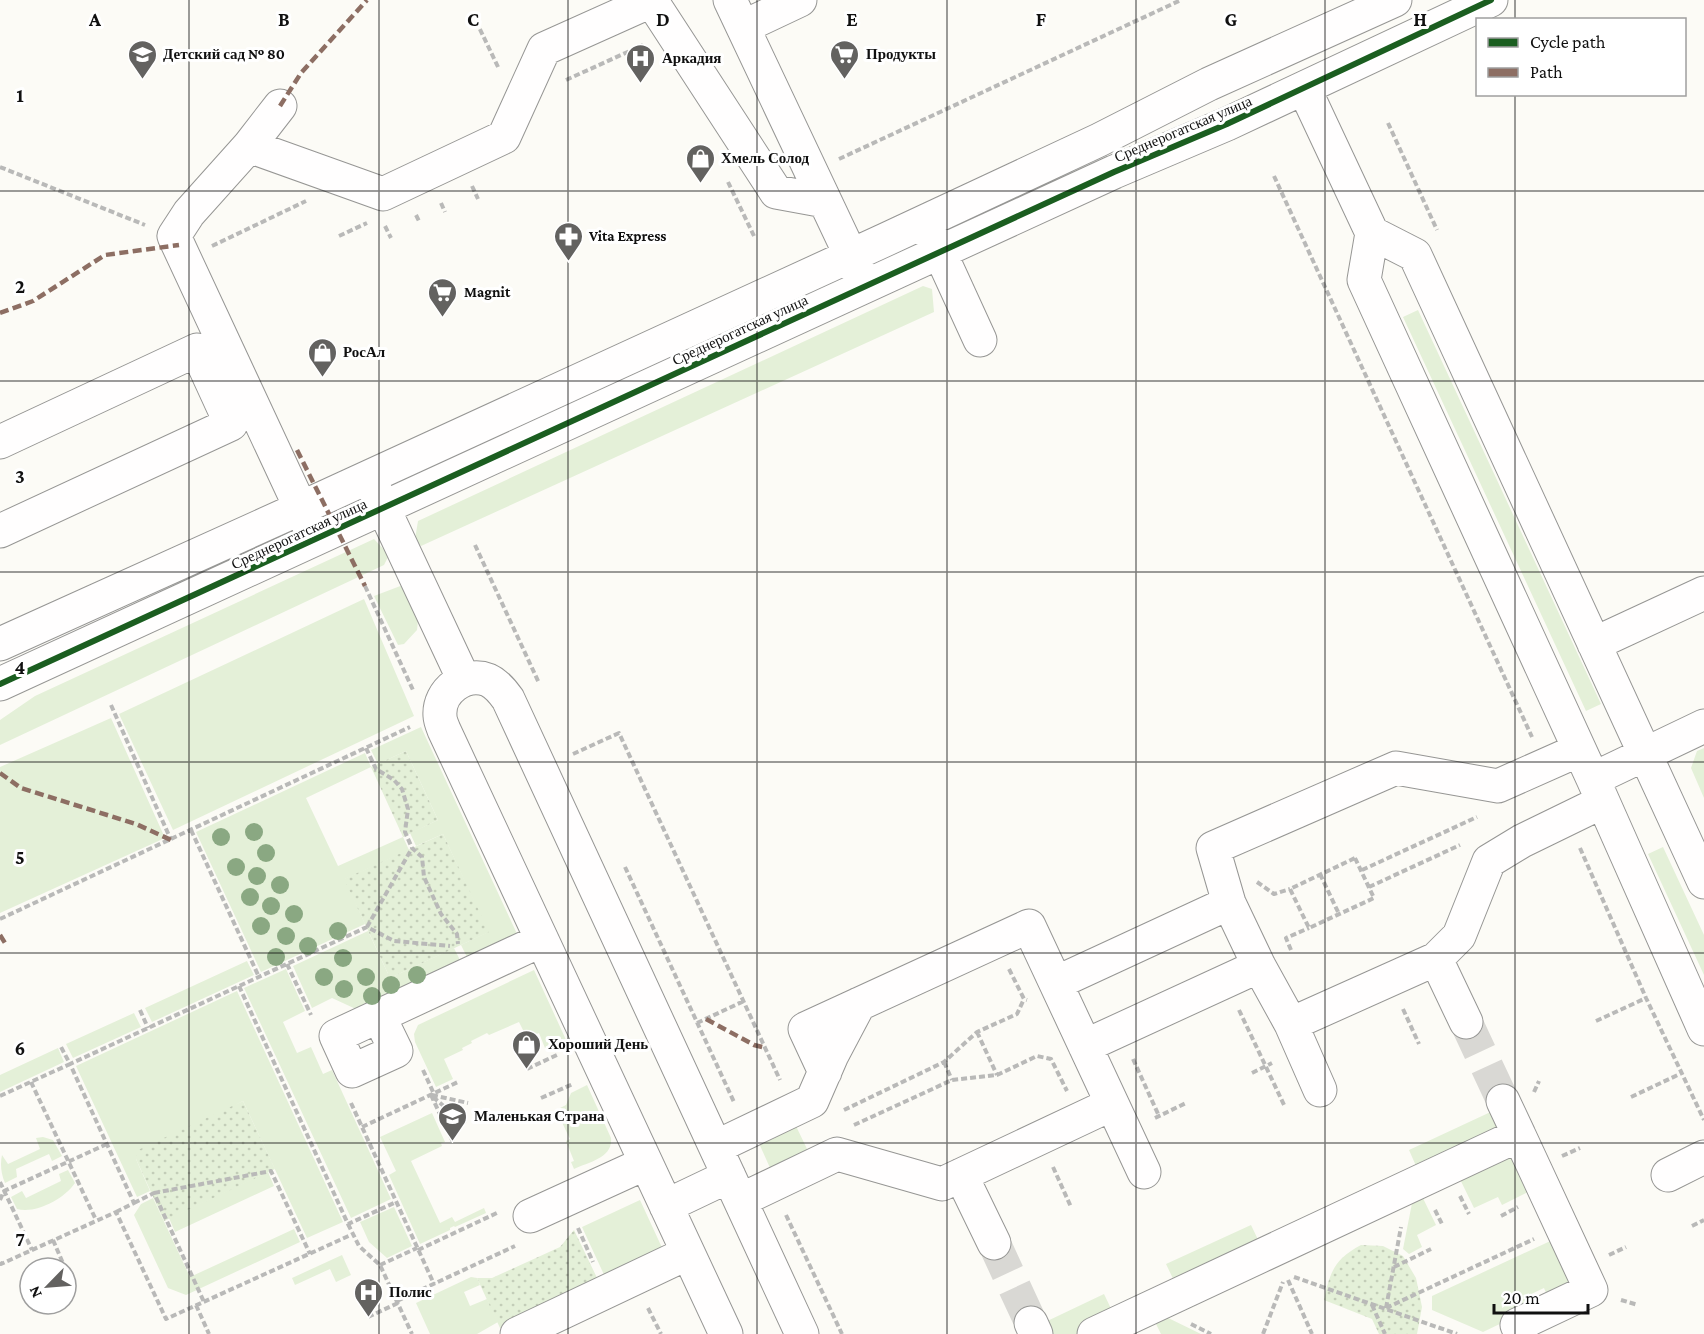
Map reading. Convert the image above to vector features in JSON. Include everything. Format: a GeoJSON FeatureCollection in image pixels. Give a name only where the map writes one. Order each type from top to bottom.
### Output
{"type":"FeatureCollection","features":[{"type":"Feature","properties":{"kind":"street"},"geometry":{"type":"LineString","coordinates":[[800,0],[736,14],[866,286]]}},
{"type":"Feature","properties":{"kind":"street","name":"Среднерогатская улица"},"geometry":{"type":"LineString","coordinates":[[0,644],[925,221],[1099,140],[1209,84],[1395,0]]}},
{"type":"Feature","properties":{"kind":"street","name":"Среднерогатская улица"},"geometry":{"type":"LineString","coordinates":[[0,684],[1114,172],[1227,124],[1491,0]]}},
{"type":"Feature","properties":{"kind":"street"},"geometry":{"type":"LineString","coordinates":[[249,146],[383,194],[504,137],[544,49],[636,3],[776,192],[825,201]]}},
{"type":"Feature","properties":{"kind":"street"},"geometry":{"type":"LineString","coordinates":[[1304,88],[1372,233],[1364,280],[1704,1029]]}},
{"type":"Feature","properties":{"kind":"street"},"geometry":{"type":"LineString","coordinates":[[280,106],[249,146],[189,213],[174,236],[316,540]]}},
{"type":"Feature","properties":{"kind":"street"},"geometry":{"type":"LineString","coordinates":[[925,221],[980,340]]}},
{"type":"Feature","properties":{"kind":"street"},"geometry":{"type":"LineString","coordinates":[[1372,233],[1415,255],[1704,882]]}},
{"type":"Feature","properties":{"kind":"street"},"geometry":{"type":"LineString","coordinates":[[0,442],[197,350],[231,424],[0,531]]}},
{"type":"Feature","properties":{"kind":"street"},"geometry":{"type":"LineString","coordinates":[[369,477],[464,680]]}},
{"type":"Feature","properties":{"kind":"street"},"geometry":{"type":"LineString","coordinates":[[1594,644],[1704,593]]}},
{"type":"Feature","properties":{"kind":"street"},"geometry":{"type":"LineString","coordinates":[[726,1334],[444,730],[440,716],[441,704],[453,686],[464,680],[476,678],[488,680],[501,689],[508,699],[802,1334]]}},
{"type":"Feature","properties":{"kind":"street"},"geometry":{"type":"LineString","coordinates":[[1290,1024],[1436,958],[1459,936],[1489,861],[1522,841],[1568,819],[1597,791],[1645,755],[1704,726]]}},
{"type":"Feature","properties":{"kind":"street"},"geometry":{"type":"LineString","coordinates":[[1320,1090],[1290,1024],[1229,903],[1213,848],[1237,835],[1396,768],[1498,786],[1579,750]]}},
{"type":"Feature","properties":{"kind":"street"},"geometry":{"type":"LineString","coordinates":[[1056,983],[1229,903]]}},
{"type":"Feature","properties":{"kind":"street"},"geometry":{"type":"LineString","coordinates":[[825,1072],[805,1029],[1029,926],[1144,1172]]}},
{"type":"Feature","properties":{"kind":"street"},"geometry":{"type":"LineString","coordinates":[[326,1031],[379,1016],[542,940]]}},
{"type":"Feature","properties":{"kind":"street"},"geometry":{"type":"LineString","coordinates":[[1436,958],[1466,1022]]}},
{"type":"Feature","properties":{"kind":"street"},"geometry":{"type":"LineString","coordinates":[[1085,1046],[1259,966]]}},
{"type":"Feature","properties":{"kind":"street"},"geometry":{"type":"LineString","coordinates":[[666,1206],[729,1174],[748,1132],[812,1101],[859,1004]]}},
{"type":"Feature","properties":{"kind":"street"},"geometry":{"type":"LineString","coordinates":[[1503,1101],[1591,1290],[1512,1331]]}},
{"type":"Feature","properties":{"kind":"street"},"geometry":{"type":"LineString","coordinates":[[729,1174],[773,1185],[837,1154],[942,1184],[1112,1104]]}},
{"type":"Feature","properties":{"kind":"street"},"geometry":{"type":"LineString","coordinates":[[1094,1334],[1519,1135]]}},
{"type":"Feature","properties":{"kind":"street"},"geometry":{"type":"LineString","coordinates":[[1668,1175],[1704,1157]]}},
{"type":"Feature","properties":{"kind":"street"},"geometry":{"type":"LineString","coordinates":[[530,1216],[646,1162]]}},
{"type":"Feature","properties":{"kind":"street"},"geometry":{"type":"LineString","coordinates":[[961,1175],[994,1243]]}},
{"type":"Feature","properties":{"kind":"street"},"geometry":{"type":"LineString","coordinates":[[517,1334],[688,1253]]}},
{"type":"Feature","properties":{"kind":"path"},"geometry":{"type":"LineString","coordinates":[[811,172],[1181,0]]}},
{"type":"Feature","properties":{"kind":"path"},"geometry":{"type":"LineString","coordinates":[[561,82],[648,42]]}},
{"type":"Feature","properties":{"kind":"path"},"geometry":{"type":"LineString","coordinates":[[0,167],[174,236]]}},
{"type":"Feature","properties":{"kind":"path"},"geometry":{"type":"LineString","coordinates":[[723,172],[754,236]]}},
{"type":"Feature","properties":{"kind":"path"},"geometry":{"type":"LineString","coordinates":[[1274,176],[1496,655],[1543,765]]}},
{"type":"Feature","properties":{"kind":"path"},"geometry":{"type":"LineString","coordinates":[[205,249],[311,199]]}},
{"type":"Feature","properties":{"kind":"path"},"geometry":{"type":"LineString","coordinates":[[381,217],[391,238]]}},
{"type":"Feature","properties":{"kind":"path"},"geometry":{"type":"LineString","coordinates":[[339,236],[370,221]]}},
{"type":"Feature","properties":{"kind":"path"},"geometry":{"type":"LineString","coordinates":[[475,545],[540,684]]}},
{"type":"Feature","properties":{"kind":"path"},"geometry":{"type":"LineString","coordinates":[[111,705],[171,840]]}},
{"type":"Feature","properties":{"kind":"path"},"geometry":{"type":"LineString","coordinates":[[0,919],[413,725]]}},
{"type":"Feature","properties":{"kind":"path"},"geometry":{"type":"LineString","coordinates":[[569,746],[573,754],[619,733],[794,1110]]}},
{"type":"Feature","properties":{"kind":"path"},"geometry":{"type":"LineString","coordinates":[[366,748],[376,769],[394,780],[402,789],[408,809],[405,831],[412,848],[422,858],[424,877],[441,914],[457,934],[458,947],[394,941],[367,927]]}},
{"type":"Feature","properties":{"kind":"path"},"geometry":{"type":"LineString","coordinates":[[1362,870],[1485,813]]}},
{"type":"Feature","properties":{"kind":"path"},"geometry":{"type":"LineString","coordinates":[[1568,819],[1646,998],[1704,1120]]}},
{"type":"Feature","properties":{"kind":"path"},"geometry":{"type":"LineString","coordinates":[[191,830],[259,977]]}},
{"type":"Feature","properties":{"kind":"path"},"geometry":{"type":"LineString","coordinates":[[1237,835],[1258,883],[1274,894],[1290,889],[1355,858],[1374,898],[1309,928],[1290,889]]}},
{"type":"Feature","properties":{"kind":"path"},"geometry":{"type":"LineString","coordinates":[[1370,887],[1461,844]]}},
{"type":"Feature","properties":{"kind":"path"},"geometry":{"type":"LineString","coordinates":[[0,1096],[367,927],[412,848]]}},
{"type":"Feature","properties":{"kind":"path"},"geometry":{"type":"LineString","coordinates":[[622,862],[748,1132]]}},
{"type":"Feature","properties":{"kind":"path"},"geometry":{"type":"LineString","coordinates":[[1320,874],[1340,914]]}},
{"type":"Feature","properties":{"kind":"path"},"geometry":{"type":"LineString","coordinates":[[239,986],[348,1224],[359,1246],[380,1265],[412,1334]]}},
{"type":"Feature","properties":{"kind":"path"},"geometry":{"type":"LineString","coordinates":[[1596,1021],[1646,998]]}},
{"type":"Feature","properties":{"kind":"path"},"geometry":{"type":"LineString","coordinates":[[843,1110],[944,1062],[977,1032],[1017,1014],[1024,999]]}},
{"type":"Feature","properties":{"kind":"path"},"geometry":{"type":"LineString","coordinates":[[697,1023],[744,1001]]}},
{"type":"Feature","properties":{"kind":"path"},"geometry":{"type":"LineString","coordinates":[[1400,1003],[1419,1044]]}},
{"type":"Feature","properties":{"kind":"path"},"geometry":{"type":"LineString","coordinates":[[140,1010],[148,1028]]}},
{"type":"Feature","properties":{"kind":"path"},"geometry":{"type":"LineString","coordinates":[[977,1032],[997,1075]]}},
{"type":"Feature","properties":{"kind":"path"},"geometry":{"type":"LineString","coordinates":[[62,1047],[134,1203]]}},
{"type":"Feature","properties":{"kind":"path"},"geometry":{"type":"LineString","coordinates":[[527,1069],[564,1052]]}},
{"type":"Feature","properties":{"kind":"path"},"geometry":{"type":"LineString","coordinates":[[851,1126],[952,1080],[997,1075],[1037,1056],[1052,1059],[1080,1119]]}},
{"type":"Feature","properties":{"kind":"path"},"geometry":{"type":"LineString","coordinates":[[944,1062],[952,1080]]}},
{"type":"Feature","properties":{"kind":"path"},"geometry":{"type":"LineString","coordinates":[[1266,1066],[1285,1107]]}},
{"type":"Feature","properties":{"kind":"path"},"geometry":{"type":"LineString","coordinates":[[1631,1097],[1682,1073]]}},
{"type":"Feature","properties":{"kind":"path"},"geometry":{"type":"LineString","coordinates":[[541,1098],[578,1081]]}},
{"type":"Feature","properties":{"kind":"path"},"geometry":{"type":"LineString","coordinates":[[31,1082],[96,1221]]}},
{"type":"Feature","properties":{"kind":"path"},"geometry":{"type":"LineString","coordinates":[[362,1127],[458,1082]]}},
{"type":"Feature","properties":{"kind":"path"},"geometry":{"type":"LineString","coordinates":[[431,1095],[468,1103]]}},
{"type":"Feature","properties":{"kind":"path"},"geometry":{"type":"LineString","coordinates":[[431,1095],[466,1125]]}},
{"type":"Feature","properties":{"kind":"path"},"geometry":{"type":"LineString","coordinates":[[431,1095],[453,1142]]}},
{"type":"Feature","properties":{"kind":"path"},"geometry":{"type":"LineString","coordinates":[[2,1191],[107,1144]]}},
{"type":"Feature","properties":{"kind":"path"},"geometry":{"type":"LineString","coordinates":[[1052,1166],[1071,1207]]}},
{"type":"Feature","properties":{"kind":"path"},"geometry":{"type":"LineString","coordinates":[[0,1262],[1,1264],[154,1193],[271,1171],[310,1254]]}},
{"type":"Feature","properties":{"kind":"path"},"geometry":{"type":"LineString","coordinates":[[0,1182],[2,1191],[32,1250]]}},
{"type":"Feature","properties":{"kind":"path"},"geometry":{"type":"LineString","coordinates":[[773,1185],[842,1334]]}},
{"type":"Feature","properties":{"kind":"path"},"geometry":{"type":"LineString","coordinates":[[1386,1308],[1408,1187]]}},
{"type":"Feature","properties":{"kind":"path"},"geometry":{"type":"LineString","coordinates":[[0,1200],[2,1191]]}},
{"type":"Feature","properties":{"kind":"path"},"geometry":{"type":"LineString","coordinates":[[154,1193],[204,1302]]}},
{"type":"Feature","properties":{"kind":"path"},"geometry":{"type":"LineString","coordinates":[[348,1224],[396,1202]]}},
{"type":"Feature","properties":{"kind":"path"},"geometry":{"type":"LineString","coordinates":[[116,1212],[166,1319],[353,1234]]}},
{"type":"Feature","properties":{"kind":"path"},"geometry":{"type":"LineString","coordinates":[[1692,1226],[1704,1220]]}},
{"type":"Feature","properties":{"kind":"path"},"geometry":{"type":"LineString","coordinates":[[1386,1308],[1561,1226]]}},
{"type":"Feature","properties":{"kind":"path"},"geometry":{"type":"LineString","coordinates":[[52,1240],[60,1256]]}},
{"type":"Feature","properties":{"kind":"path"},"geometry":{"type":"LineString","coordinates":[[380,1265],[417,1248],[434,1284]]}},
{"type":"Feature","properties":{"kind":"path"},"geometry":{"type":"LineString","coordinates":[[1393,1267],[1431,1249]]}},
{"type":"Feature","properties":{"kind":"path"},"geometry":{"type":"LineString","coordinates":[[1286,1275],[1457,1334]]}},
{"type":"Feature","properties":{"kind":"path"},"geometry":{"type":"LineString","coordinates":[[1263,1334],[1286,1275]]}},
{"type":"Feature","properties":{"kind":"path"},"geometry":{"type":"LineString","coordinates":[[1286,1275],[1312,1334]]}},
{"type":"Feature","properties":{"kind":"path"},"geometry":{"type":"LineString","coordinates":[[368,1317],[398,1303]]}},
{"type":"Feature","properties":{"kind":"path"},"geometry":{"type":"LineString","coordinates":[[1371,1304],[1385,1334]]}},
{"type":"Feature","properties":{"kind":"path"},"geometry":{"type":"LineString","coordinates":[[196,1305],[209,1334]]}},
{"type":"Feature","properties":{"kind":"path"},"geometry":{"type":"LineString","coordinates":[[648,1307],[660,1334]]}},
{"type":"Feature","properties":{"kind":"green space"},"geometry":{"type":"Polygon","coordinates":[[[923,286],[932,289],[934,312],[421,546],[415,539],[418,521],[923,286]]]}},
{"type":"Feature","properties":{"kind":"green space"},"geometry":{"type":"Polygon","coordinates":[[[1418,310],[1601,704],[1586,711],[1403,317],[1418,310]]]}},
{"type":"Feature","properties":{"kind":"green space"},"geometry":{"type":"Polygon","coordinates":[[[374,539],[389,555],[384,565],[0,745],[0,720],[35,696],[374,539]]]}},
{"type":"Feature","properties":{"kind":"green space"},"geometry":{"type":"Polygon","coordinates":[[[403,585],[418,620],[417,630],[404,644],[398,645],[374,596],[403,585]]]}},
{"type":"Feature","properties":{"kind":"green space"},"geometry":{"type":"Polygon","coordinates":[[[364,599],[414,716],[173,830],[119,714],[364,599]]]}},
{"type":"Feature","properties":{"kind":"green space"},"geometry":{"type":"Polygon","coordinates":[[[111,718],[165,838],[0,913],[0,767],[111,718]]]}},
{"type":"Feature","properties":{"kind":"green space"},"geometry":{"type":"Polygon","coordinates":[[[421,727],[518,936],[468,959],[461,945],[488,932],[443,834],[416,846],[410,833],[438,820],[406,751],[378,764],[371,750],[421,727]]]}},
{"type":"Feature","properties":{"kind":"green space"},"geometry":{"type":"Polygon","coordinates":[[[1704,748],[1704,798],[1691,768],[1697,751],[1704,748]]]}},
{"type":"Feature","properties":{"kind":"green space"},"geometry":{"type":"Polygon","coordinates":[[[406,751],[438,820],[403,837],[371,767],[406,751]]]}},
{"type":"Feature","properties":{"kind":"green space"},"geometry":{"type":"Polygon","coordinates":[[[365,753],[371,767],[306,798],[338,866],[403,837],[409,850],[345,879],[365,924],[261,972],[196,832],[365,753]]]}},
{"type":"Feature","properties":{"kind":"green space"},"geometry":{"type":"Polygon","coordinates":[[[443,834],[489,932],[390,978],[344,879],[443,834]]]}},
{"type":"Feature","properties":{"kind":"green space"},"geometry":{"type":"Polygon","coordinates":[[[1663,847],[1704,935],[1704,975],[1648,854],[1663,847]]]}},
{"type":"Feature","properties":{"kind":"green space"},"geometry":{"type":"Polygon","coordinates":[[[368,931],[390,978],[454,948],[461,962],[358,1010],[332,998],[312,1008],[293,966],[368,931]]]}},
{"type":"Feature","properties":{"kind":"green space"},"geometry":{"type":"Polygon","coordinates":[[[247,961],[254,975],[152,1022],[145,1008],[247,961]]]}},
{"type":"Feature","properties":{"kind":"green space"},"geometry":{"type":"Polygon","coordinates":[[[286,969],[305,1011],[283,1022],[297,1053],[311,1047],[323,1074],[332,1070],[391,1199],[351,1218],[244,988],[286,969]]]}},
{"type":"Feature","properties":{"kind":"green space"},"geometry":{"type":"Polygon","coordinates":[[[534,970],[567,1042],[551,1050],[545,1048],[539,1033],[531,1036],[525,1034],[519,1022],[489,1035],[487,1033],[471,1041],[472,1043],[462,1048],[463,1050],[444,1059],[453,1079],[436,1087],[415,1042],[414,1034],[418,1025],[534,970]]]}},
{"type":"Feature","properties":{"kind":"green space"},"geometry":{"type":"Polygon","coordinates":[[[237,991],[343,1222],[307,1238],[243,1101],[136,1159],[150,1191],[137,1197],[76,1066],[237,991]]]}},
{"type":"Feature","properties":{"kind":"green space"},"geometry":{"type":"Polygon","coordinates":[[[134,1013],[141,1027],[73,1058],[66,1044],[134,1013]]]}},
{"type":"Feature","properties":{"kind":"green space"},"geometry":{"type":"Polygon","coordinates":[[[58,1048],[64,1062],[0,1092],[0,1075],[58,1048]]]}},
{"type":"Feature","properties":{"kind":"green space"},"geometry":{"type":"Polygon","coordinates":[[[587,1085],[611,1138],[611,1145],[604,1155],[574,1169],[571,1162],[574,1161],[566,1141],[570,1139],[556,1110],[566,1105],[571,1093],[587,1085]]]}},
{"type":"Feature","properties":{"kind":"green space"},"geometry":{"type":"Polygon","coordinates":[[[243,1101],[275,1169],[164,1221],[136,1159],[138,1150],[243,1101]]]}},
{"type":"Feature","properties":{"kind":"green space"},"geometry":{"type":"Polygon","coordinates":[[[1497,1109],[1504,1123],[1420,1175],[1409,1150],[1497,1109]]]}},
{"type":"Feature","properties":{"kind":"green space"},"geometry":{"type":"Polygon","coordinates":[[[432,1113],[445,1142],[441,1143],[442,1146],[411,1161],[440,1223],[452,1217],[455,1222],[484,1208],[486,1213],[454,1226],[420,1244],[389,1175],[396,1171],[380,1137],[432,1113]]]}},
{"type":"Feature","properties":{"kind":"green space"},"geometry":{"type":"Polygon","coordinates":[[[795,1124],[809,1153],[771,1170],[758,1141],[795,1124]]]}},
{"type":"Feature","properties":{"kind":"green space"},"geometry":{"type":"Polygon","coordinates":[[[43,1137],[53,1140],[62,1156],[52,1161],[49,1154],[16,1169],[17,1177],[5,1183],[1,1169],[2,1155],[8,1164],[40,1149],[36,1138],[43,1137]]]}},
{"type":"Feature","properties":{"kind":"green space"},"geometry":{"type":"Polygon","coordinates":[[[1513,1155],[1534,1189],[1502,1205],[1498,1197],[1474,1208],[1457,1173],[1513,1155]]]}},
{"type":"Feature","properties":{"kind":"green space"},"geometry":{"type":"Polygon","coordinates":[[[68,1170],[75,1183],[64,1195],[41,1207],[17,1209],[11,1197],[22,1191],[26,1198],[61,1181],[59,1174],[68,1170]]]}},
{"type":"Feature","properties":{"kind":"green space"},"geometry":{"type":"Polygon","coordinates":[[[268,1172],[274,1186],[175,1232],[169,1218],[268,1172]]]}},
{"type":"Feature","properties":{"kind":"green space"},"geometry":{"type":"Polygon","coordinates":[[[1419,1190],[1436,1225],[1417,1235],[1422,1247],[1409,1254],[1403,1249],[1414,1193],[1419,1190]]]}},
{"type":"Feature","properties":{"kind":"green space"},"geometry":{"type":"Polygon","coordinates":[[[153,1198],[190,1277],[294,1229],[300,1242],[186,1295],[168,1288],[134,1215],[141,1204],[153,1198]]]}},
{"type":"Feature","properties":{"kind":"green space"},"geometry":{"type":"Polygon","coordinates":[[[640,1200],[664,1252],[606,1279],[582,1227],[640,1200]]]}},
{"type":"Feature","properties":{"kind":"green space"},"geometry":{"type":"Polygon","coordinates":[[[394,1207],[412,1246],[387,1258],[369,1242],[360,1222],[394,1207]]]}},
{"type":"Feature","properties":{"kind":"green space"},"geometry":{"type":"Polygon","coordinates":[[[1251,1225],[1263,1250],[1178,1289],[1166,1264],[1251,1225]]]}},
{"type":"Feature","properties":{"kind":"green space"},"geometry":{"type":"Polygon","coordinates":[[[574,1230],[599,1282],[500,1328],[477,1278],[492,1278],[560,1247],[574,1230]]]}},
{"type":"Feature","properties":{"kind":"green space"},"geometry":{"type":"Polygon","coordinates":[[[1559,1237],[1582,1285],[1549,1300],[1544,1288],[1525,1297],[1531,1309],[1483,1332],[1432,1310],[1432,1296],[1559,1237]]]}},
{"type":"Feature","properties":{"kind":"green space"},"geometry":{"type":"Polygon","coordinates":[[[1361,1245],[1383,1246],[1403,1256],[1416,1278],[1422,1307],[1417,1334],[1379,1334],[1372,1319],[1324,1300],[1331,1274],[1339,1261],[1361,1245]]]}},
{"type":"Feature","properties":{"kind":"green space"},"geometry":{"type":"Polygon","coordinates":[[[342,1255],[351,1275],[336,1282],[330,1269],[295,1285],[292,1278],[342,1255]]]}},
{"type":"Feature","properties":{"kind":"green space"},"geometry":{"type":"Polygon","coordinates":[[[471,1277],[477,1278],[480,1285],[464,1292],[470,1306],[487,1299],[498,1322],[477,1334],[430,1334],[416,1303],[471,1277]]]}},
{"type":"Feature","properties":{"kind":"green space"},"geometry":{"type":"Polygon","coordinates":[[[1104,1294],[1116,1319],[1083,1334],[1045,1334],[1041,1324],[1104,1294]]]}},
{"type":"Feature","properties":{"kind":"green space"},"geometry":{"type":"Polygon","coordinates":[[[1158,1313],[1201,1334],[1161,1334],[1152,1316],[1158,1313]]]}},
{"type":"Feature","properties":{"kind":"tunnel"},"geometry":{"type":"LineString","coordinates":[[1466,1022],[1503,1101]]}},
{"type":"Feature","properties":{"kind":"tunnel"},"geometry":{"type":"LineString","coordinates":[[994,1243],[1031,1323]]}},
{"type":"Feature","properties":{"kind":"marked path"},"geometry":{"type":"LineString","coordinates":[[280,106],[301,73],[367,0]]}},
{"type":"Feature","properties":{"kind":"marked path"},"geometry":{"type":"LineString","coordinates":[[0,313],[33,301],[105,255],[179,245]]}},
{"type":"Feature","properties":{"kind":"marked path"},"geometry":{"type":"LineString","coordinates":[[297,450],[365,586]]}},
{"type":"Feature","properties":{"kind":"marked path"},"geometry":{"type":"LineString","coordinates":[[0,773],[21,788],[136,824],[171,840]]}},
{"type":"Feature","properties":{"kind":"marked path"},"geometry":{"type":"LineString","coordinates":[[0,935],[5,943]]}},
{"type":"Feature","properties":{"kind":"marked path"},"geometry":{"type":"LineString","coordinates":[[706,1019],[754,1045],[766,1048]]}},
{"type":"Feature","properties":{"kind":"cycle path"},"geometry":{"type":"LineString","coordinates":[[0,684],[1114,172],[1227,124],[1491,0]]}},
{"type":"Feature","properties":{"kind":"place","name":"Детский сад № 80"},"geometry":{"type":"Point","coordinates":[142,80]}},
{"type":"Feature","properties":{"kind":"place","name":"Продукты"},"geometry":{"type":"Point","coordinates":[845,80]}},
{"type":"Feature","properties":{"kind":"place","name":"Аркадия"},"geometry":{"type":"Point","coordinates":[641,84]}},
{"type":"Feature","properties":{"kind":"place","name":"Хмель Солод"},"geometry":{"type":"Point","coordinates":[700,184]}},
{"type":"Feature","properties":{"kind":"place","name":"Vita Express"},"geometry":{"type":"Point","coordinates":[568,262]}},
{"type":"Feature","properties":{"kind":"place","name":"Magnit"},"geometry":{"type":"Point","coordinates":[443,318]}},
{"type":"Feature","properties":{"kind":"place","name":"РосАл"},"geometry":{"type":"Point","coordinates":[322,378]}},
{"type":"Feature","properties":{"kind":"place","name":"Хороший День"},"geometry":{"type":"Point","coordinates":[527,1070]}},
{"type":"Feature","properties":{"kind":"place","name":"Маленькая Страна"},"geometry":{"type":"Point","coordinates":[453,1142]}},
{"type":"Feature","properties":{"kind":"place","name":"Полис"},"geometry":{"type":"Point","coordinates":[368,1318]}}]}
